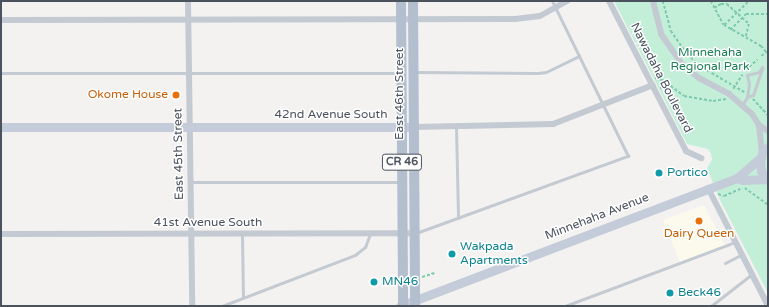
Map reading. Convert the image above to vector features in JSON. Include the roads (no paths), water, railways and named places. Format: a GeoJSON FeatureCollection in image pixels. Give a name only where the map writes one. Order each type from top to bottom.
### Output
{"type":"FeatureCollection","features":[{"type":"Feature","properties":{"kind":"main road","name":"East 46th Street"},"geometry":{"type":"LineString","coordinates":[[401,1],[402,306]]}},
{"type":"Feature","properties":{"kind":"main road","name":"East 46th Street"},"geometry":{"type":"LineString","coordinates":[[412,1],[415,303]]}},
{"type":"Feature","properties":{"kind":"street","name":"East 45th Street"},"geometry":{"type":"LineString","coordinates":[[188,1],[192,306]]}},
{"type":"Feature","properties":{"kind":"street"},"geometry":{"type":"LineString","coordinates":[[1,20],[516,20],[540,16],[567,1]]}},
{"type":"Feature","properties":{"kind":"street","name":"Nawadaha Boulevard"},"geometry":{"type":"LineString","coordinates":[[609,1],[686,151],[701,158]]}},
{"type":"Feature","properties":{"kind":"street"},"geometry":{"type":"LineString","coordinates":[[653,1],[661,34],[681,63],[699,78],[743,104],[759,125],[768,131]]}},
{"type":"Feature","properties":{"kind":"street","name":"42nd Avenue South"},"geometry":{"type":"LineString","coordinates":[[1,127],[456,127],[553,124],[604,106],[653,85]]}},
{"type":"Feature","properties":{"kind":"street"},"geometry":{"type":"LineString","coordinates":[[759,125],[763,153],[761,171],[767,179]]}},
{"type":"Feature","properties":{"kind":"street","name":"Minnehaha Avenue"},"geometry":{"type":"LineString","coordinates":[[402,306],[415,303],[737,178],[763,153]]}},
{"type":"Feature","properties":{"kind":"street","name":"Minnehaha Avenue"},"geometry":{"type":"LineString","coordinates":[[737,178],[742,180],[767,179]]}},
{"type":"Feature","properties":{"kind":"street"},"geometry":{"type":"LineString","coordinates":[[708,188],[768,306]]}},
{"type":"Feature","properties":{"kind":"street","name":"41st Avenue South"},"geometry":{"type":"LineString","coordinates":[[1,234],[242,235],[415,233]]}},
{"type":"Feature","properties":{"kind":"lane"},"geometry":{"type":"LineString","coordinates":[[415,233],[628,156],[552,1]]}},
{"type":"Feature","properties":{"kind":"lane"},"geometry":{"type":"LineString","coordinates":[[413,72],[546,72],[579,56]]}},
{"type":"Feature","properties":{"kind":"lane"},"geometry":{"type":"LineString","coordinates":[[743,104],[748,96],[749,84],[747,75],[759,72],[762,67],[758,85],[753,95],[748,96]]}},
{"type":"Feature","properties":{"kind":"lane"},"geometry":{"type":"LineString","coordinates":[[1,73],[401,73]]}},
{"type":"Feature","properties":{"kind":"lane"},"geometry":{"type":"LineString","coordinates":[[456,127],[458,218]]}},
{"type":"Feature","properties":{"kind":"lane"},"geometry":{"type":"LineString","coordinates":[[190,182],[402,182]]}},
{"type":"Feature","properties":{"kind":"lane"},"geometry":{"type":"LineString","coordinates":[[222,306],[355,256],[365,247],[370,234]]}},
{"type":"Feature","properties":{"kind":"lane"},"geometry":{"type":"LineString","coordinates":[[242,235],[243,298]]}},
{"type":"Feature","properties":{"kind":"lane"},"geometry":{"type":"LineString","coordinates":[[565,306],[735,242]]}},
{"type":"Feature","properties":{"kind":"lane"},"geometry":{"type":"LineString","coordinates":[[725,263],[741,255]]}},
{"type":"Feature","properties":{"kind":"lane"},"geometry":{"type":"LineString","coordinates":[[711,306],[752,274]]}},
{"type":"Feature","properties":{"kind":"place","name":"Okome House"},"geometry":{"type":"Point","coordinates":[176,95]}},
{"type":"Feature","properties":{"kind":"place","name":"Portico"},"geometry":{"type":"Point","coordinates":[659,173]}},
{"type":"Feature","properties":{"kind":"place","name":"Dairy Queen"},"geometry":{"type":"Point","coordinates":[699,221]}},
{"type":"Feature","properties":{"kind":"place","name":"Wakpada Apartments"},"geometry":{"type":"Point","coordinates":[452,254]}},
{"type":"Feature","properties":{"kind":"place","name":"MN46"},"geometry":{"type":"Point","coordinates":[374,282]}},
{"type":"Feature","properties":{"kind":"place","name":"Beck46"},"geometry":{"type":"Point","coordinates":[670,293]}},
{"type":"Feature","properties":{"kind":"park label","name":"Minnehaha Regional Park"},"geometry":{"type":"Point","coordinates":[710,60]}}]}
